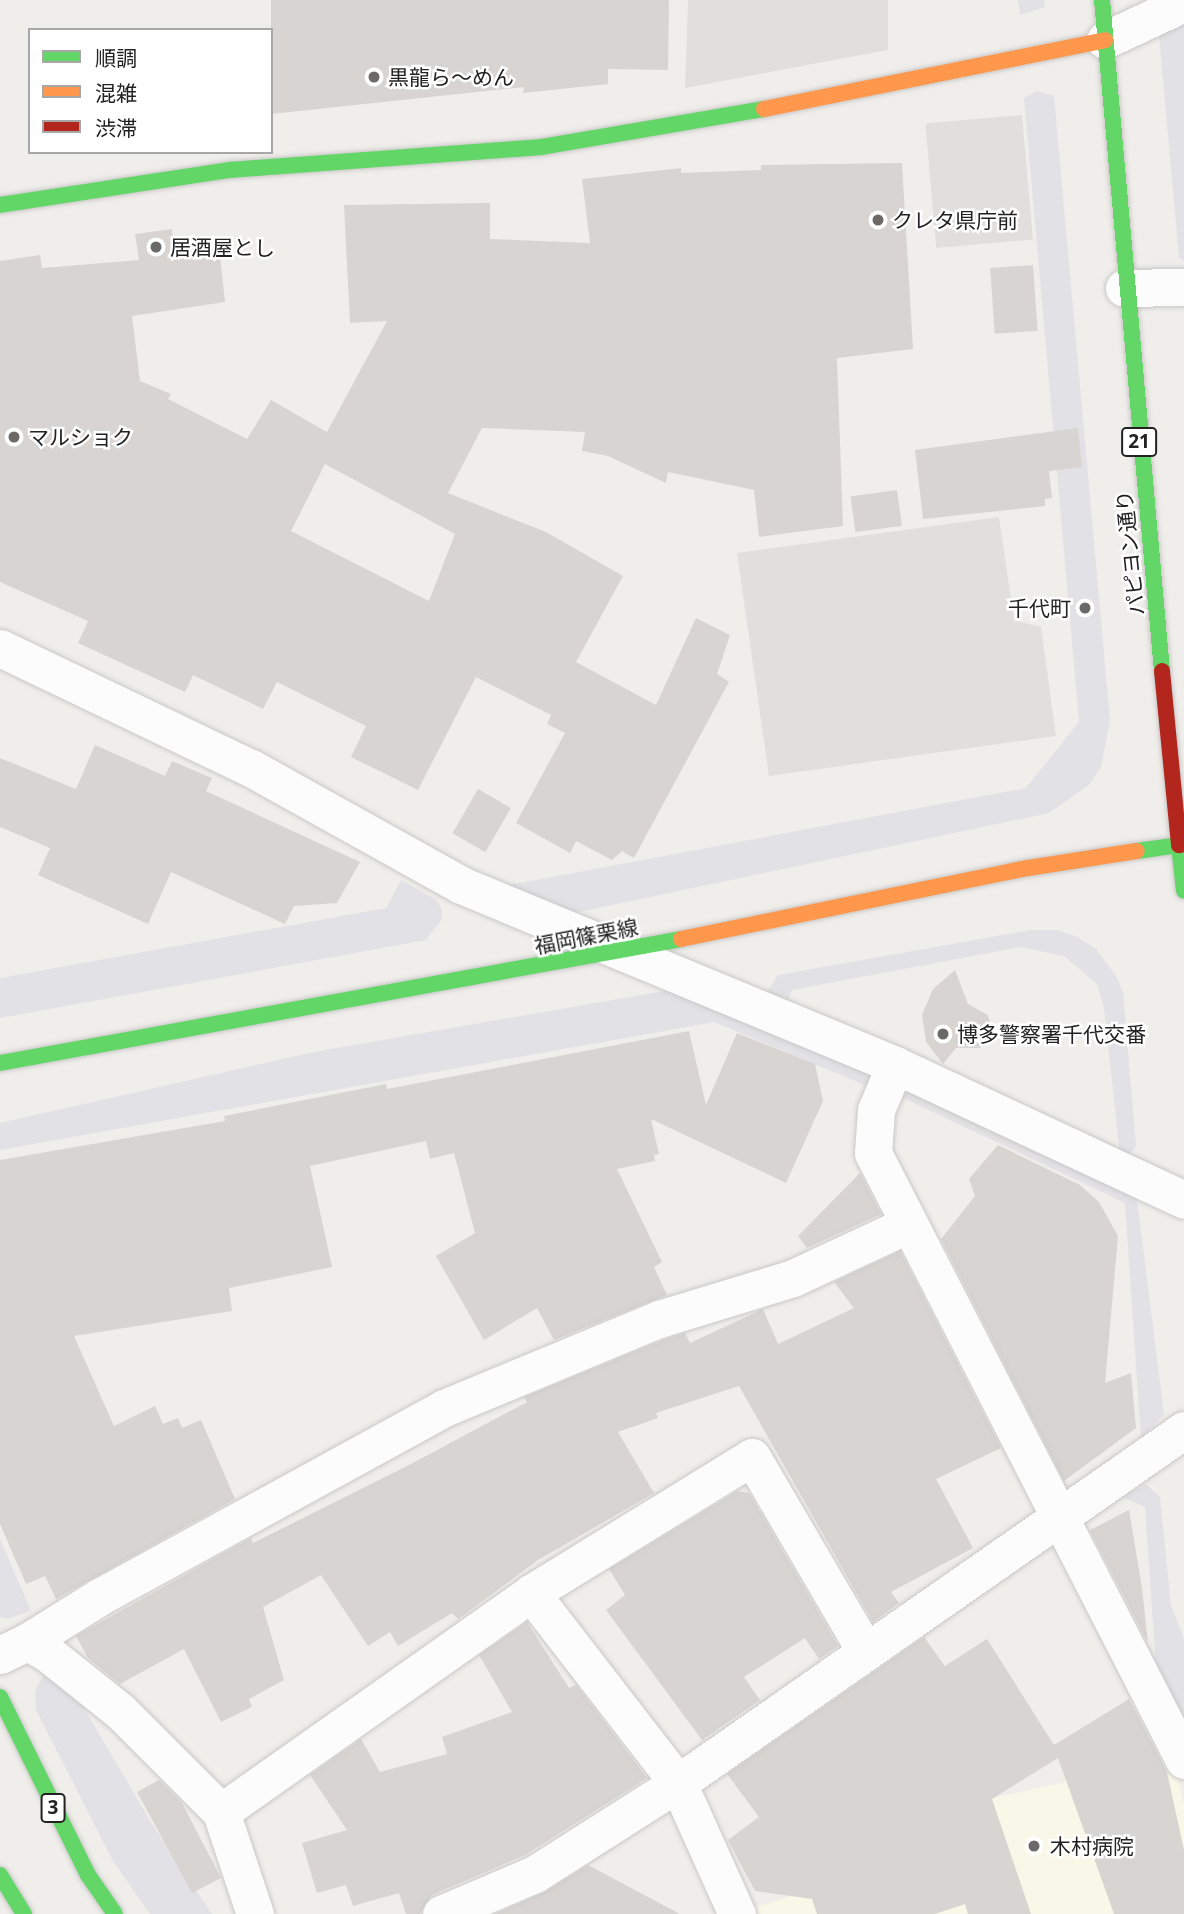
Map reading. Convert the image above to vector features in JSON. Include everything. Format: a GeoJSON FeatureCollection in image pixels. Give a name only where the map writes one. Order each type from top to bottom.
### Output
{"type":"FeatureCollection","features":[{"type":"Feature","properties":{"kind":"main road","name":"パピヨン通り"},"geometry":{"type":"LineString","coordinates":[[1101,0],[1124,288],[1182,844],[1184,891]]}},
{"type":"Feature","properties":{"kind":"main road"},"geometry":{"type":"LineString","coordinates":[[0,205],[230,170],[541,147],[807,102],[1105,40]]}},
{"type":"Feature","properties":{"kind":"main road","name":"福岡篠栗線"},"geometry":{"type":"LineString","coordinates":[[0,1063],[622,951],[1028,868],[1182,844]]}},
{"type":"Feature","properties":{"kind":"main road","name":"3"},"geometry":{"type":"LineString","coordinates":[[0,1697],[88,1875],[115,1914]]}},
{"type":"Feature","properties":{"kind":"main road"},"geometry":{"type":"LineString","coordinates":[[0,1875],[24,1914]]}},
{"type":"Feature","properties":{"kind":"main road"},"geometry":{"type":"LineString","coordinates":[[0,1889],[15,1914]]}},
{"type":"Feature","properties":{"kind":"street"},"geometry":{"type":"LineString","coordinates":[[1105,40],[1184,4]]}},
{"type":"Feature","properties":{"kind":"street"},"geometry":{"type":"LineString","coordinates":[[1124,288],[1184,287]]}},
{"type":"Feature","properties":{"kind":"street"},"geometry":{"type":"LineString","coordinates":[[0,648],[250,768],[461,885],[895,1065],[1184,1199]]}},
{"type":"Feature","properties":{"kind":"street"},"geometry":{"type":"LineString","coordinates":[[895,1065],[876,1110],[873,1153],[1057,1517],[1184,1760]]}},
{"type":"Feature","properties":{"kind":"street"},"geometry":{"type":"LineString","coordinates":[[255,1914],[221,1812],[120,1711],[13,1649],[101,1596],[444,1408],[659,1319],[806,1273],[909,1224]]}},
{"type":"Feature","properties":{"kind":"street"},"geometry":{"type":"LineString","coordinates":[[450,1913],[535,1874],[678,1783],[1184,1430]]}},
{"type":"Feature","properties":{"kind":"street"},"geometry":{"type":"LineString","coordinates":[[221,1812],[531,1593],[752,1457],[865,1650]]}},
{"type":"Feature","properties":{"kind":"street"},"geometry":{"type":"LineString","coordinates":[[531,1593],[678,1783],[737,1914]]}},
{"type":"Feature","properties":{"kind":"shaded area"},"geometry":{"type":"Polygon","coordinates":[[[688,0],[888,0],[888,50],[685,88],[688,0]]]}},
{"type":"Feature","properties":{"kind":"shaded area"},"geometry":{"type":"Polygon","coordinates":[[[1018,0],[1044,0],[1045,7],[1020,15],[1018,0]]]}},
{"type":"Feature","properties":{"kind":"shaded area"},"geometry":{"type":"Polygon","coordinates":[[[1184,19],[1184,261],[1179,258],[1159,35],[1184,19]]]}},
{"type":"Feature","properties":{"kind":"shaded area"},"geometry":{"type":"Polygon","coordinates":[[[1037,91],[1054,96],[1110,720],[1101,767],[1090,784],[1049,813],[579,912],[561,910],[504,886],[1026,788],[1079,722],[1024,98],[1037,91]]]}},
{"type":"Feature","properties":{"kind":"shaded area"},"geometry":{"type":"Polygon","coordinates":[[[1022,115],[1033,240],[936,248],[925,123],[1022,115]]]}},
{"type":"Feature","properties":{"kind":"shaded area"},"geometry":{"type":"Polygon","coordinates":[[[999,517],[1014,620],[1041,627],[1056,736],[769,776],[737,553],[999,517]]]}},
{"type":"Feature","properties":{"kind":"shaded area"},"geometry":{"type":"Polygon","coordinates":[[[401,880],[436,900],[442,909],[442,919],[426,940],[0,1018],[0,978],[386,908],[401,880]]]}},
{"type":"Feature","properties":{"kind":"shaded area"},"geometry":{"type":"Polygon","coordinates":[[[1031,930],[1057,930],[1077,937],[1096,949],[1116,976],[1123,992],[1136,1146],[1129,1154],[1120,1155],[1104,1008],[1097,984],[1064,956],[1020,947],[792,990],[785,1010],[767,992],[778,975],[1031,930]]]}},
{"type":"Feature","properties":{"kind":"shaded area"},"geometry":{"type":"Polygon","coordinates":[[[670,990],[872,1072],[872,1088],[714,1022],[0,1150],[0,1123],[314,1052],[670,990]]]}},
{"type":"Feature","properties":{"kind":"shaded area"},"geometry":{"type":"Polygon","coordinates":[[[909,1090],[1137,1199],[1164,1414],[1141,1438],[1125,1203],[901,1097],[909,1090]]]}},
{"type":"Feature","properties":{"kind":"shaded area"},"geometry":{"type":"Polygon","coordinates":[[[1146,1484],[1160,1497],[1171,1605],[1184,1639],[1184,1735],[1156,1669],[1145,1507],[1123,1497],[1146,1484]]]}},
{"type":"Feature","properties":{"kind":"shaded area"},"geometry":{"type":"Polygon","coordinates":[[[0,1539],[31,1611],[7,1619],[0,1617],[0,1539]]]}},
{"type":"Feature","properties":{"kind":"shaded area"},"geometry":{"type":"Polygon","coordinates":[[[53,1672],[70,1684],[152,1824],[212,1914],[150,1914],[113,1861],[36,1710],[35,1691],[42,1677],[53,1672]]]}},
{"type":"Feature","properties":{"kind":"shaded area","name":"木村病院"},"geometry":{"type":"Polygon","coordinates":[[[1174,1758],[1184,1805],[1184,1914],[756,1914],[754,1908],[834,1882],[934,1811],[1174,1758]]]}},
{"type":"Feature","properties":{"kind":"building"},"geometry":{"type":"Polygon","coordinates":[[[271,0],[669,0],[668,70],[608,69],[608,84],[523,93],[524,87],[273,114],[271,0]]]}},
{"type":"Feature","properties":{"kind":"building"},"geometry":{"type":"Polygon","coordinates":[[[902,163],[913,349],[837,358],[843,526],[759,537],[754,490],[668,472],[666,483],[608,456],[582,451],[585,432],[482,428],[448,493],[546,532],[623,576],[576,662],[656,705],[696,618],[730,635],[717,674],[729,682],[634,858],[622,851],[612,860],[576,841],[570,853],[516,823],[565,733],[547,724],[551,715],[476,677],[418,790],[351,757],[366,726],[277,682],[263,709],[193,675],[185,692],[78,643],[88,621],[0,582],[0,261],[40,255],[42,268],[139,260],[135,234],[172,229],[174,250],[219,246],[225,302],[132,316],[140,381],[171,394],[168,399],[247,439],[271,400],[327,432],[387,321],[350,323],[344,205],[490,203],[490,239],[590,243],[582,179],[681,168],[681,173],[761,170],[761,165],[902,163]],[[325,464],[291,531],[429,601],[455,534],[325,464]]]}},
{"type":"Feature","properties":{"kind":"building"},"geometry":{"type":"Polygon","coordinates":[[[1033,265],[1038,331],[995,334],[990,268],[1033,265]]]}},
{"type":"Feature","properties":{"kind":"building"},"geometry":{"type":"Polygon","coordinates":[[[1078,428],[1082,467],[1049,471],[1052,498],[1045,499],[1045,506],[923,519],[915,450],[1078,428]]]}},
{"type":"Feature","properties":{"kind":"building"},"geometry":{"type":"Polygon","coordinates":[[[897,490],[902,526],[855,532],[850,497],[897,490]]]}},
{"type":"Feature","properties":{"kind":"building"},"geometry":{"type":"Polygon","coordinates":[[[95,745],[165,776],[172,761],[212,778],[206,791],[360,862],[337,903],[294,906],[285,924],[171,872],[148,924],[38,875],[50,848],[0,827],[0,758],[76,789],[95,745]]]}},
{"type":"Feature","properties":{"kind":"building"},"geometry":{"type":"Polygon","coordinates":[[[478,789],[511,808],[485,852],[452,833],[478,789]]]}},
{"type":"Feature","properties":{"kind":"building"},"geometry":{"type":"Polygon","coordinates":[[[955,970],[968,1004],[988,1015],[991,1027],[989,1039],[980,1048],[956,1048],[943,1064],[926,1042],[922,1015],[933,989],[955,970]]]}},
{"type":"Feature","properties":{"kind":"building"},"geometry":{"type":"Polygon","coordinates":[[[689,1031],[706,1105],[737,1033],[815,1064],[823,1101],[786,1183],[651,1119],[659,1154],[654,1155],[655,1161],[617,1169],[662,1262],[654,1267],[667,1295],[554,1340],[537,1308],[484,1340],[436,1256],[475,1233],[454,1153],[430,1159],[426,1141],[310,1166],[332,1267],[229,1288],[232,1311],[74,1336],[114,1426],[155,1406],[163,1424],[178,1418],[182,1428],[201,1420],[235,1499],[56,1599],[45,1576],[26,1584],[0,1524],[0,1160],[225,1121],[224,1116],[386,1084],[387,1089],[689,1031]]]}},
{"type":"Feature","properties":{"kind":"building"},"geometry":{"type":"Polygon","coordinates":[[[998,1145],[1080,1185],[1099,1202],[1118,1236],[1105,1383],[1131,1373],[1136,1428],[1064,1481],[941,1239],[975,1196],[969,1179],[998,1145]]]}},
{"type":"Feature","properties":{"kind":"building"},"geometry":{"type":"Polygon","coordinates":[[[860,1173],[881,1214],[807,1248],[798,1236],[860,1173]]]}},
{"type":"Feature","properties":{"kind":"building"},"geometry":{"type":"Polygon","coordinates":[[[900,1251],[1001,1448],[936,1479],[973,1548],[891,1592],[899,1603],[873,1622],[739,1386],[656,1413],[658,1418],[618,1432],[654,1493],[538,1560],[458,1619],[452,1613],[398,1646],[390,1632],[368,1646],[321,1575],[263,1607],[284,1680],[249,1699],[252,1707],[221,1722],[184,1649],[120,1684],[88,1658],[76,1636],[251,1538],[253,1543],[411,1464],[527,1402],[524,1397],[666,1339],[685,1333],[690,1343],[763,1309],[778,1344],[854,1308],[834,1282],[900,1251]]]}},
{"type":"Feature","properties":{"kind":"building"},"geometry":{"type":"Polygon","coordinates":[[[738,1491],[749,1493],[838,1646],[819,1659],[805,1638],[744,1677],[760,1700],[702,1740],[606,1610],[625,1595],[609,1569],[738,1491]]]}},
{"type":"Feature","properties":{"kind":"building"},"geometry":{"type":"Polygon","coordinates":[[[1129,1510],[1142,1588],[1148,1643],[1090,1530],[1129,1510]]]}},
{"type":"Feature","properties":{"kind":"building"},"geometry":{"type":"Polygon","coordinates":[[[527,1622],[569,1688],[576,1685],[647,1778],[525,1855],[432,1895],[420,1914],[406,1914],[399,1893],[353,1906],[346,1885],[317,1893],[302,1843],[347,1830],[310,1775],[361,1739],[380,1772],[447,1754],[442,1737],[512,1712],[479,1655],[527,1622]]]}},
{"type":"Feature","properties":{"kind":"building"},"geometry":{"type":"Polygon","coordinates":[[[924,1637],[945,1666],[987,1639],[1054,1745],[1129,1699],[1167,1772],[1184,1850],[1184,1914],[1114,1914],[1058,1758],[992,1799],[1031,1914],[968,1914],[965,1904],[935,1914],[817,1914],[812,1899],[755,1891],[728,1840],[759,1817],[727,1774],[924,1637]]]}},
{"type":"Feature","properties":{"kind":"building"},"geometry":{"type":"Polygon","coordinates":[[[159,1780],[182,1803],[221,1878],[192,1893],[137,1792],[159,1780]]]}},
{"type":"Feature","properties":{"kind":"building"},"geometry":{"type":"Polygon","coordinates":[[[588,1865],[680,1914],[495,1914],[543,1893],[588,1865]]]}},
{"type":"Feature","properties":{"kind":"traffic: fast"},"geometry":{"type":"LineString","coordinates":[[1102,0],[1162,671]]}},
{"type":"Feature","properties":{"kind":"traffic: fast"},"geometry":{"type":"LineString","coordinates":[[0,205],[230,170],[541,147],[764,109]]}},
{"type":"Feature","properties":{"kind":"traffic: fast"},"geometry":{"type":"LineString","coordinates":[[1137,851],[1179,845],[1184,891]]}},
{"type":"Feature","properties":{"kind":"traffic: fast"},"geometry":{"type":"LineString","coordinates":[[0,1063],[681,939]]}},
{"type":"Feature","properties":{"kind":"traffic: fast"},"geometry":{"type":"LineString","coordinates":[[0,1697],[88,1875],[115,1914]]}},
{"type":"Feature","properties":{"kind":"traffic: fast"},"geometry":{"type":"LineString","coordinates":[[0,1875],[24,1914]]}},
{"type":"Feature","properties":{"kind":"traffic: slow"},"geometry":{"type":"LineString","coordinates":[[764,109],[1105,40]]}},
{"type":"Feature","properties":{"kind":"traffic: slow"},"geometry":{"type":"LineString","coordinates":[[681,939],[1028,868],[1137,851]]}},
{"type":"Feature","properties":{"kind":"traffic: jam"},"geometry":{"type":"LineString","coordinates":[[1162,671],[1179,845],[1184,844]]}},
{"type":"Feature","properties":{"kind":"place","name":"黒龍ら〜めん"},"geometry":{"type":"Point","coordinates":[374,77]}},
{"type":"Feature","properties":{"kind":"place","name":"クレタ県庁前"},"geometry":{"type":"Point","coordinates":[878,220]}},
{"type":"Feature","properties":{"kind":"place","name":"居酒屋とし"},"geometry":{"type":"Point","coordinates":[156,247]}},
{"type":"Feature","properties":{"kind":"place","name":"マルショク"},"geometry":{"type":"Point","coordinates":[14,437]}},
{"type":"Feature","properties":{"kind":"place","name":"千代町"},"geometry":{"type":"Point","coordinates":[1085,608]}},
{"type":"Feature","properties":{"kind":"place","name":"博多警察署千代交番"},"geometry":{"type":"Point","coordinates":[943,1034]}},
{"type":"Feature","properties":{"kind":"place","name":"木村病院"},"geometry":{"type":"Point","coordinates":[1034,1846]}}]}
